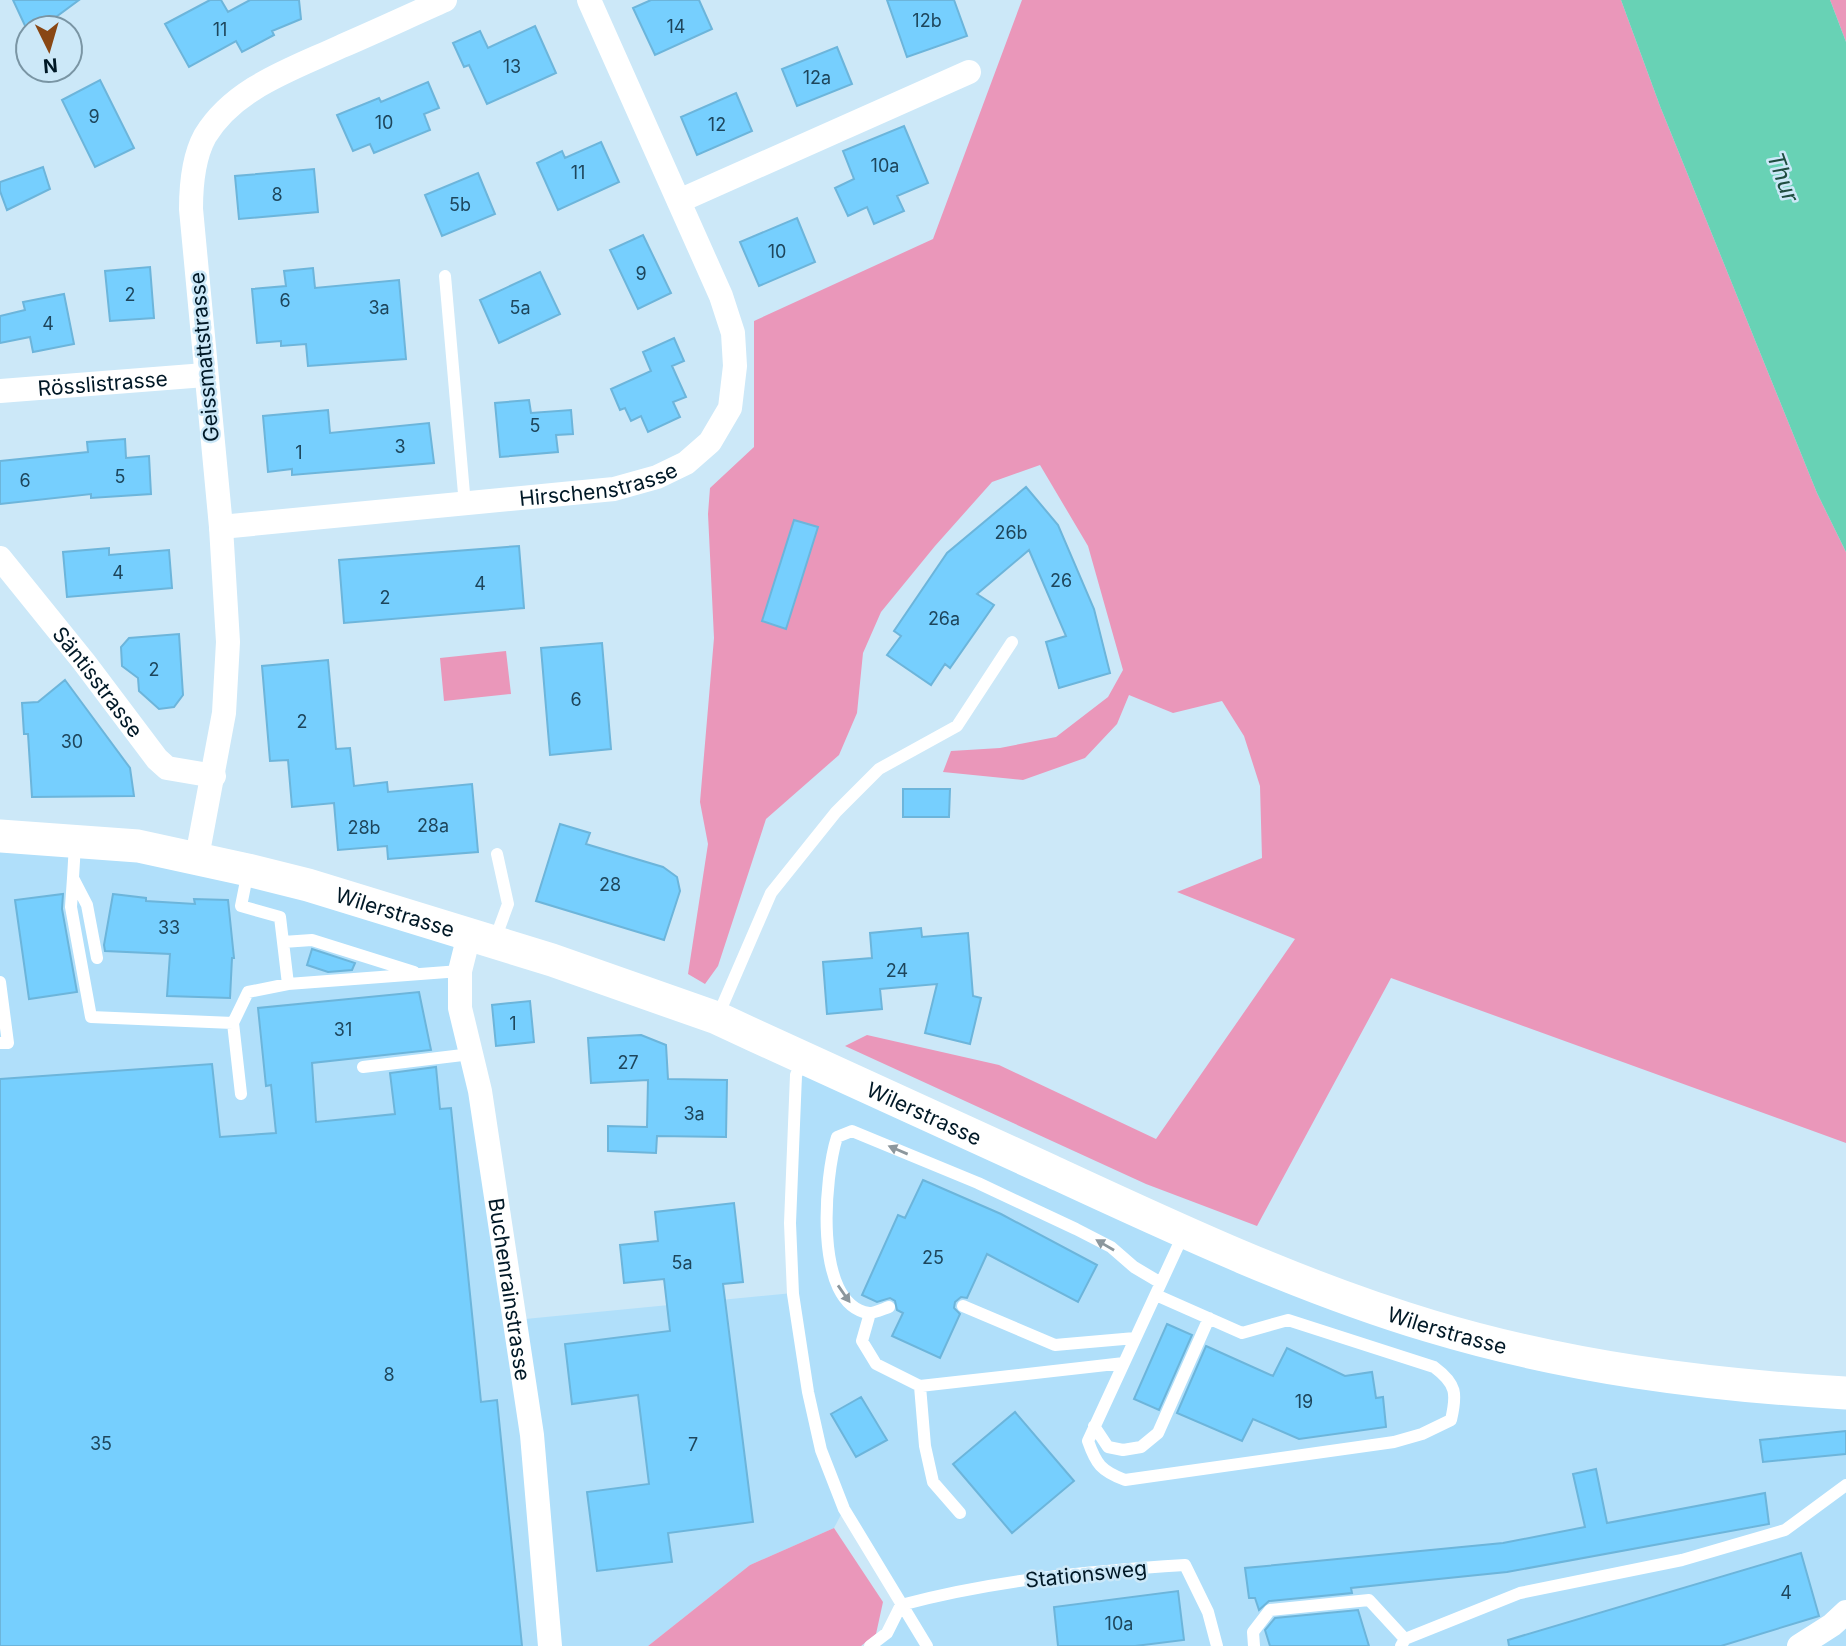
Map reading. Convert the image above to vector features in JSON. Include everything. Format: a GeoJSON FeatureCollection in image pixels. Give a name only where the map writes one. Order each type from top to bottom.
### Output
{"type":"FeatureCollection","features":[{"type":"Feature","properties":{"kind":"main road","name":"Wilerstrasse"},"geometry":{"type":"LineString","coordinates":[[0,836],[138,846],[197,857],[308,885],[565,964],[717,1018],[1185,1232],[1309,1283],[1430,1326],[1569,1361],[1659,1377],[1738,1386],[1846,1393]]}},
{"type":"Feature","properties":{"kind":"street","name":"Geissmattstrasse"},"geometry":{"type":"LineString","coordinates":[[197,857],[224,713],[228,642],[221,527],[205,375],[191,182],[205,137],[239,99],[267,80],[418,5],[445,0]]}},
{"type":"Feature","properties":{"kind":"street","name":"Hirschenstrasse"},"geometry":{"type":"LineString","coordinates":[[221,527],[606,490],[635,484],[685,463],[710,442],[730,408],[735,366],[733,333],[721,296],[589,0]]}},
{"type":"Feature","properties":{"kind":"street"},"geometry":{"type":"LineString","coordinates":[[679,201],[969,72]]}},
{"type":"Feature","properties":{"kind":"street","name":"Rösslistrasse"},"geometry":{"type":"LineString","coordinates":[[0,391],[205,375]]}},
{"type":"Feature","properties":{"kind":"street","name":"Säntisstrasse"},"geometry":{"type":"LineString","coordinates":[[0,558],[84,662],[157,759],[167,768],[214,776]]}},
{"type":"Feature","properties":{"kind":"street","name":"Buchenrainstrasse"},"geometry":{"type":"LineString","coordinates":[[482,939],[460,971],[460,1008],[480,1091],[532,1435],[550,1646]]}},
{"type":"Feature","properties":{"kind":"street"},"geometry":{"type":"LineString","coordinates":[[1800,1646],[1832,1626],[1846,1612]]}},
{"type":"Feature","properties":{"kind":"lane"},"geometry":{"type":"LineString","coordinates":[[445,276],[465,505]]}},
{"type":"Feature","properties":{"kind":"lane"},"geometry":{"type":"LineString","coordinates":[[717,1018],[771,893],[836,812],[878,769],[957,726],[1012,642]]}},
{"type":"Feature","properties":{"kind":"lane"},"geometry":{"type":"LineString","coordinates":[[76,840],[71,908],[92,1017],[233,1023]]}},
{"type":"Feature","properties":{"kind":"lane"},"geometry":{"type":"LineString","coordinates":[[482,939],[508,904],[497,854]]}},
{"type":"Feature","properties":{"kind":"lane"},"geometry":{"type":"LineString","coordinates":[[248,870],[241,906],[280,917],[288,984]]}},
{"type":"Feature","properties":{"kind":"lane"},"geometry":{"type":"LineString","coordinates":[[73,878],[87,905],[97,958]]}},
{"type":"Feature","properties":{"kind":"lane"},"geometry":{"type":"LineString","coordinates":[[283,942],[312,940],[421,975]]}},
{"type":"Feature","properties":{"kind":"lane"},"geometry":{"type":"LineString","coordinates":[[241,1094],[233,1023],[248,992],[288,984],[460,971]]}},
{"type":"Feature","properties":{"kind":"lane"},"geometry":{"type":"LineString","coordinates":[[0,982],[8,1042],[0,1043]]}},
{"type":"Feature","properties":{"kind":"lane"},"geometry":{"type":"LineString","coordinates":[[363,1067],[471,1054]]}},
{"type":"Feature","properties":{"kind":"lane"},"geometry":{"type":"LineString","coordinates":[[805,1059],[796,1075],[790,1223],[793,1294],[808,1392],[821,1450],[844,1509],[927,1646]]}},
{"type":"Feature","properties":{"kind":"lane"},"geometry":{"type":"LineString","coordinates":[[889,1307],[870,1313],[855,1308],[840,1291],[825,1235],[831,1156],[837,1137],[852,1131],[978,1183],[1111,1247],[1158,1289],[1242,1334],[1288,1320],[1434,1367],[1448,1378],[1456,1398],[1451,1420],[1422,1434],[1394,1442],[1125,1480],[1106,1473],[1094,1457],[1088,1441],[1094,1426],[1124,1363],[1135,1338],[1158,1289],[1185,1232]]}},
{"type":"Feature","properties":{"kind":"lane"},"geometry":{"type":"LineString","coordinates":[[963,1306],[1055,1345],[1135,1338]]}},
{"type":"Feature","properties":{"kind":"lane"},"geometry":{"type":"LineString","coordinates":[[870,1313],[862,1341],[876,1364],[920,1387],[1124,1363]]}},
{"type":"Feature","properties":{"kind":"lane"},"geometry":{"type":"LineString","coordinates":[[1094,1426],[1108,1447],[1123,1450],[1141,1447],[1158,1433],[1209,1318]]}},
{"type":"Feature","properties":{"kind":"lane"},"geometry":{"type":"LineString","coordinates":[[920,1387],[925,1446],[933,1482],[960,1513]]}},
{"type":"Feature","properties":{"kind":"lane"},"geometry":{"type":"LineString","coordinates":[[1254,1646],[1253,1632],[1270,1610],[1369,1600],[1403,1643],[1520,1593],[1682,1560],[1785,1530],[1846,1485]]}},
{"type":"Feature","properties":{"kind":"lane","name":"Stationsweg"},"geometry":{"type":"LineString","coordinates":[[901,1605],[947,1592],[1084,1571],[1185,1564],[1208,1612],[1217,1646]]}},
{"type":"Feature","properties":{"kind":"lane"},"geometry":{"type":"LineString","coordinates":[[870,1646],[887,1633],[901,1605]]}},
{"type":"Feature","properties":{"kind":"shaded area"},"geometry":{"type":"Polygon","coordinates":[[[1022,0],[1621,0],[1660,106],[1817,493],[1846,552],[1846,1143],[1391,978],[1257,1226],[1146,1184],[845,1046],[867,1035],[999,1065],[1156,1139],[1295,939],[1177,892],[1262,858],[1260,786],[1244,736],[1222,701],[1173,713],[1129,695],[1117,724],[1085,758],[1023,780],[943,772],[951,751],[1000,748],[1056,737],[1108,697],[1123,670],[1088,546],[1040,465],[992,482],[881,612],[863,653],[857,713],[839,755],[766,819],[718,966],[705,984],[688,974],[708,844],[700,802],[714,638],[708,514],[710,488],[754,447],[754,321],[933,239],[1022,0]]]}},
{"type":"Feature","properties":{"kind":"shaded area"},"geometry":{"type":"Polygon","coordinates":[[[1830,0],[1846,0],[1846,42],[1832,5],[1830,0]]]}},
{"type":"Feature","properties":{"kind":"shaded area"},"geometry":{"type":"Polygon","coordinates":[[[506,651],[511,694],[444,701],[440,658],[506,651]]]}},
{"type":"Feature","properties":{"kind":"shaded area"},"geometry":{"type":"Polygon","coordinates":[[[0,836],[76,840],[469,935],[464,953],[515,1320],[793,1293],[792,1139],[805,1059],[1430,1326],[1846,1393],[1846,1646],[870,1646],[901,1605],[844,1509],[834,1528],[750,1565],[648,1646],[0,1646],[0,836]]]}},
{"type":"Feature","properties":{"kind":"shaded area"},"geometry":{"type":"Polygon","coordinates":[[[834,1528],[883,1602],[876,1634],[861,1646],[648,1646],[750,1565],[834,1528]]]}},
{"type":"Feature","properties":{"kind":"water","name":"Thur"},"geometry":{"type":"Polygon","coordinates":[[[1621,0],[1830,0],[1846,42],[1846,552],[1817,493],[1660,106],[1621,0]]]}},
{"type":"Feature","properties":{"kind":"building"},"geometry":{"type":"Polygon","coordinates":[[[13,0],[79,0],[60,14],[20,14],[13,0]]]}},
{"type":"Feature","properties":{"kind":"building"},"geometry":{"type":"Polygon","coordinates":[[[210,0],[221,0],[228,12],[250,0],[299,0],[301,19],[272,31],[274,35],[242,52],[236,41],[189,67],[165,24],[210,0]]]}},
{"type":"Feature","properties":{"kind":"building"},"geometry":{"type":"Polygon","coordinates":[[[651,0],[699,0],[712,29],[655,55],[633,8],[651,0]]]}},
{"type":"Feature","properties":{"kind":"building"},"geometry":{"type":"Polygon","coordinates":[[[887,0],[954,0],[967,36],[907,57],[887,0]]]}},
{"type":"Feature","properties":{"kind":"building"},"geometry":{"type":"Polygon","coordinates":[[[535,26],[556,73],[487,104],[469,65],[464,67],[453,43],[480,31],[488,48],[535,26]]]}},
{"type":"Feature","properties":{"kind":"building"},"geometry":{"type":"Polygon","coordinates":[[[837,47],[852,84],[797,106],[782,69],[837,47]]]}},
{"type":"Feature","properties":{"kind":"building"},"geometry":{"type":"Polygon","coordinates":[[[100,80],[134,148],[95,167],[62,100],[100,80]]]}},
{"type":"Feature","properties":{"kind":"building"},"geometry":{"type":"Polygon","coordinates":[[[428,82],[439,108],[424,114],[430,130],[374,153],[370,144],[353,151],[337,115],[379,98],[381,102],[428,82]]]}},
{"type":"Feature","properties":{"kind":"building"},"geometry":{"type":"Polygon","coordinates":[[[736,93],[752,131],[697,155],[681,117],[736,93]]]}},
{"type":"Feature","properties":{"kind":"building"},"geometry":{"type":"Polygon","coordinates":[[[904,126],[928,183],[897,196],[904,211],[874,224],[867,207],[848,216],[835,188],[854,179],[843,151],[904,126]]]}},
{"type":"Feature","properties":{"kind":"building"},"geometry":{"type":"Polygon","coordinates":[[[601,142],[619,182],[558,210],[537,163],[562,151],[565,158],[601,142]]]}},
{"type":"Feature","properties":{"kind":"building"},"geometry":{"type":"Polygon","coordinates":[[[43,167],[50,189],[7,210],[0,191],[0,182],[43,167]]]}},
{"type":"Feature","properties":{"kind":"building"},"geometry":{"type":"Polygon","coordinates":[[[314,169],[318,212],[239,219],[235,176],[314,169]]]}},
{"type":"Feature","properties":{"kind":"building"},"geometry":{"type":"Polygon","coordinates":[[[478,173],[495,214],[442,236],[425,195],[478,173]]]}},
{"type":"Feature","properties":{"kind":"building"},"geometry":{"type":"Polygon","coordinates":[[[797,218],[815,262],[759,286],[740,242],[797,218]]]}},
{"type":"Feature","properties":{"kind":"building"},"geometry":{"type":"Polygon","coordinates":[[[643,235],[671,293],[638,309],[610,250],[643,235]]]}},
{"type":"Feature","properties":{"kind":"building"},"geometry":{"type":"Polygon","coordinates":[[[150,267],[154,318],[110,321],[105,271],[150,267]]]}},
{"type":"Feature","properties":{"kind":"building"},"geometry":{"type":"Polygon","coordinates":[[[313,268],[315,288],[399,280],[406,359],[308,366],[306,344],[281,346],[281,341],[257,343],[252,289],[286,286],[284,271],[313,268]]]}},
{"type":"Feature","properties":{"kind":"building"},"geometry":{"type":"Polygon","coordinates":[[[540,272],[560,314],[499,343],[480,300],[540,272]]]}},
{"type":"Feature","properties":{"kind":"building"},"geometry":{"type":"Polygon","coordinates":[[[64,294],[74,344],[33,352],[30,337],[0,343],[0,316],[25,310],[23,302],[64,294]]]}},
{"type":"Feature","properties":{"kind":"building"},"geometry":{"type":"Polygon","coordinates":[[[674,338],[684,361],[672,366],[686,397],[673,402],[680,417],[648,432],[641,416],[631,421],[625,408],[620,410],[611,389],[651,371],[643,352],[674,338]]]}},
{"type":"Feature","properties":{"kind":"building"},"geometry":{"type":"Polygon","coordinates":[[[529,400],[531,413],[571,410],[573,434],[556,435],[558,452],[500,457],[495,403],[529,400]]]}},
{"type":"Feature","properties":{"kind":"building"},"geometry":{"type":"Polygon","coordinates":[[[328,410],[330,433],[429,423],[434,463],[292,475],[292,469],[268,472],[263,416],[328,410]]]}},
{"type":"Feature","properties":{"kind":"building"},"geometry":{"type":"Polygon","coordinates":[[[125,439],[126,458],[149,456],[151,494],[91,498],[91,494],[0,504],[0,461],[88,452],[87,442],[125,439]]]}},
{"type":"Feature","properties":{"kind":"building"},"geometry":{"type":"Polygon","coordinates":[[[1026,487],[1058,525],[1094,609],[1110,673],[1059,688],[1046,642],[1066,636],[1029,550],[977,594],[994,605],[950,668],[945,664],[931,685],[887,655],[901,636],[894,631],[947,553],[1026,487]]]}},
{"type":"Feature","properties":{"kind":"building"},"geometry":{"type":"Polygon","coordinates":[[[794,520],[818,527],[786,629],[762,621],[794,520]]]}},
{"type":"Feature","properties":{"kind":"building"},"geometry":{"type":"Polygon","coordinates":[[[519,546],[524,608],[344,623],[339,560],[519,546]]]}},
{"type":"Feature","properties":{"kind":"building"},"geometry":{"type":"Polygon","coordinates":[[[109,548],[109,555],[169,550],[172,588],[67,597],[63,552],[109,548]]]}},
{"type":"Feature","properties":{"kind":"building"},"geometry":{"type":"Polygon","coordinates":[[[179,634],[183,695],[174,707],[159,709],[139,691],[138,678],[122,666],[121,647],[129,638],[179,634]]]}},
{"type":"Feature","properties":{"kind":"building"},"geometry":{"type":"Polygon","coordinates":[[[602,643],[611,749],[550,755],[541,648],[602,643]]]}},
{"type":"Feature","properties":{"kind":"building"},"geometry":{"type":"Polygon","coordinates":[[[328,660],[336,749],[350,748],[354,786],[387,782],[388,792],[472,784],[478,852],[388,859],[387,846],[338,850],[334,803],[292,807],[288,760],[270,761],[262,666],[328,660]]]}},
{"type":"Feature","properties":{"kind":"building"},"geometry":{"type":"Polygon","coordinates":[[[65,680],[130,768],[134,796],[32,797],[28,734],[24,734],[22,703],[38,702],[65,680]]]}},
{"type":"Feature","properties":{"kind":"building"},"geometry":{"type":"Polygon","coordinates":[[[903,789],[950,789],[949,817],[903,817],[903,789]]]}},
{"type":"Feature","properties":{"kind":"building"},"geometry":{"type":"Polygon","coordinates":[[[560,824],[590,833],[586,844],[663,867],[677,877],[680,891],[664,940],[536,901],[560,824]]]}},
{"type":"Feature","properties":{"kind":"building"},"geometry":{"type":"Polygon","coordinates":[[[63,894],[62,909],[77,992],[29,999],[15,900],[63,894]]]}},
{"type":"Feature","properties":{"kind":"building"},"geometry":{"type":"Polygon","coordinates":[[[113,894],[146,898],[146,901],[195,904],[194,899],[228,900],[234,958],[230,998],[167,996],[170,954],[105,951],[113,894]]]}},
{"type":"Feature","properties":{"kind":"building"},"geometry":{"type":"Polygon","coordinates":[[[921,928],[922,937],[968,933],[973,996],[981,998],[970,1044],[925,1033],[937,984],[880,989],[882,1009],[827,1014],[823,962],[872,958],[870,933],[921,928]]]}},
{"type":"Feature","properties":{"kind":"building"},"geometry":{"type":"Polygon","coordinates":[[[312,949],[355,963],[352,970],[328,972],[307,965],[312,949]]]}},
{"type":"Feature","properties":{"kind":"building"},"geometry":{"type":"Polygon","coordinates":[[[419,992],[431,1050],[312,1063],[316,1122],[395,1114],[390,1073],[436,1067],[440,1109],[451,1108],[481,1402],[497,1400],[522,1646],[0,1646],[0,1079],[212,1064],[220,1137],[276,1133],[271,1085],[266,1086],[258,1008],[419,992]]]}},
{"type":"Feature","properties":{"kind":"building"},"geometry":{"type":"Polygon","coordinates":[[[530,1001],[534,1042],[496,1046],[492,1005],[530,1001]]]}},
{"type":"Feature","properties":{"kind":"building"},"geometry":{"type":"Polygon","coordinates":[[[641,1035],[666,1045],[668,1079],[727,1080],[726,1137],[657,1136],[656,1153],[608,1151],[608,1126],[647,1127],[648,1080],[591,1083],[588,1038],[641,1035]]]}},
{"type":"Feature","properties":{"kind":"building"},"geometry":{"type":"Polygon","coordinates":[[[923,1180],[1001,1214],[1097,1265],[1078,1302],[987,1254],[967,1298],[961,1297],[955,1302],[954,1308],[960,1314],[940,1358],[892,1336],[903,1313],[897,1310],[895,1301],[890,1298],[877,1302],[862,1295],[898,1215],[905,1218],[923,1180]]]}},
{"type":"Feature","properties":{"kind":"building"},"geometry":{"type":"Polygon","coordinates":[[[734,1203],[743,1282],[723,1284],[753,1522],[668,1533],[672,1562],[597,1571],[587,1492],[649,1484],[638,1395],[572,1404],[565,1344],[670,1331],[664,1279],[624,1283],[620,1245],[658,1241],[655,1212],[734,1203]]]}},
{"type":"Feature","properties":{"kind":"building"},"geometry":{"type":"Polygon","coordinates":[[[1167,1324],[1192,1335],[1159,1410],[1134,1399],[1167,1324]]]}},
{"type":"Feature","properties":{"kind":"building"},"geometry":{"type":"Polygon","coordinates":[[[1206,1346],[1273,1376],[1287,1348],[1345,1376],[1372,1372],[1376,1398],[1383,1397],[1386,1427],[1299,1439],[1253,1419],[1242,1441],[1177,1413],[1206,1346]]]}},
{"type":"Feature","properties":{"kind":"building"},"geometry":{"type":"Polygon","coordinates":[[[861,1397],[887,1440],[856,1457],[831,1414],[861,1397]]]}},
{"type":"Feature","properties":{"kind":"building"},"geometry":{"type":"Polygon","coordinates":[[[1015,1412],[1074,1481],[1012,1533],[953,1464],[1015,1412]]]}},
{"type":"Feature","properties":{"kind":"building"},"geometry":{"type":"Polygon","coordinates":[[[1846,1431],[1846,1454],[1763,1462],[1760,1440],[1846,1431]]]}},
{"type":"Feature","properties":{"kind":"building"},"geometry":{"type":"Polygon","coordinates":[[[1596,1469],[1607,1523],[1765,1493],[1769,1524],[1507,1572],[1351,1588],[1352,1593],[1269,1601],[1259,1610],[1255,1598],[1249,1598],[1245,1568],[1503,1543],[1585,1527],[1573,1474],[1596,1469]]]}},
{"type":"Feature","properties":{"kind":"building"},"geometry":{"type":"Polygon","coordinates":[[[1801,1553],[1819,1616],[1721,1646],[1509,1646],[1508,1640],[1801,1553]]]}},
{"type":"Feature","properties":{"kind":"building"},"geometry":{"type":"Polygon","coordinates":[[[1178,1591],[1184,1640],[1135,1646],[1058,1646],[1054,1607],[1178,1591]]]}},
{"type":"Feature","properties":{"kind":"building"},"geometry":{"type":"Polygon","coordinates":[[[1358,1610],[1369,1646],[1270,1646],[1265,1630],[1275,1618],[1358,1610]]]}}]}
